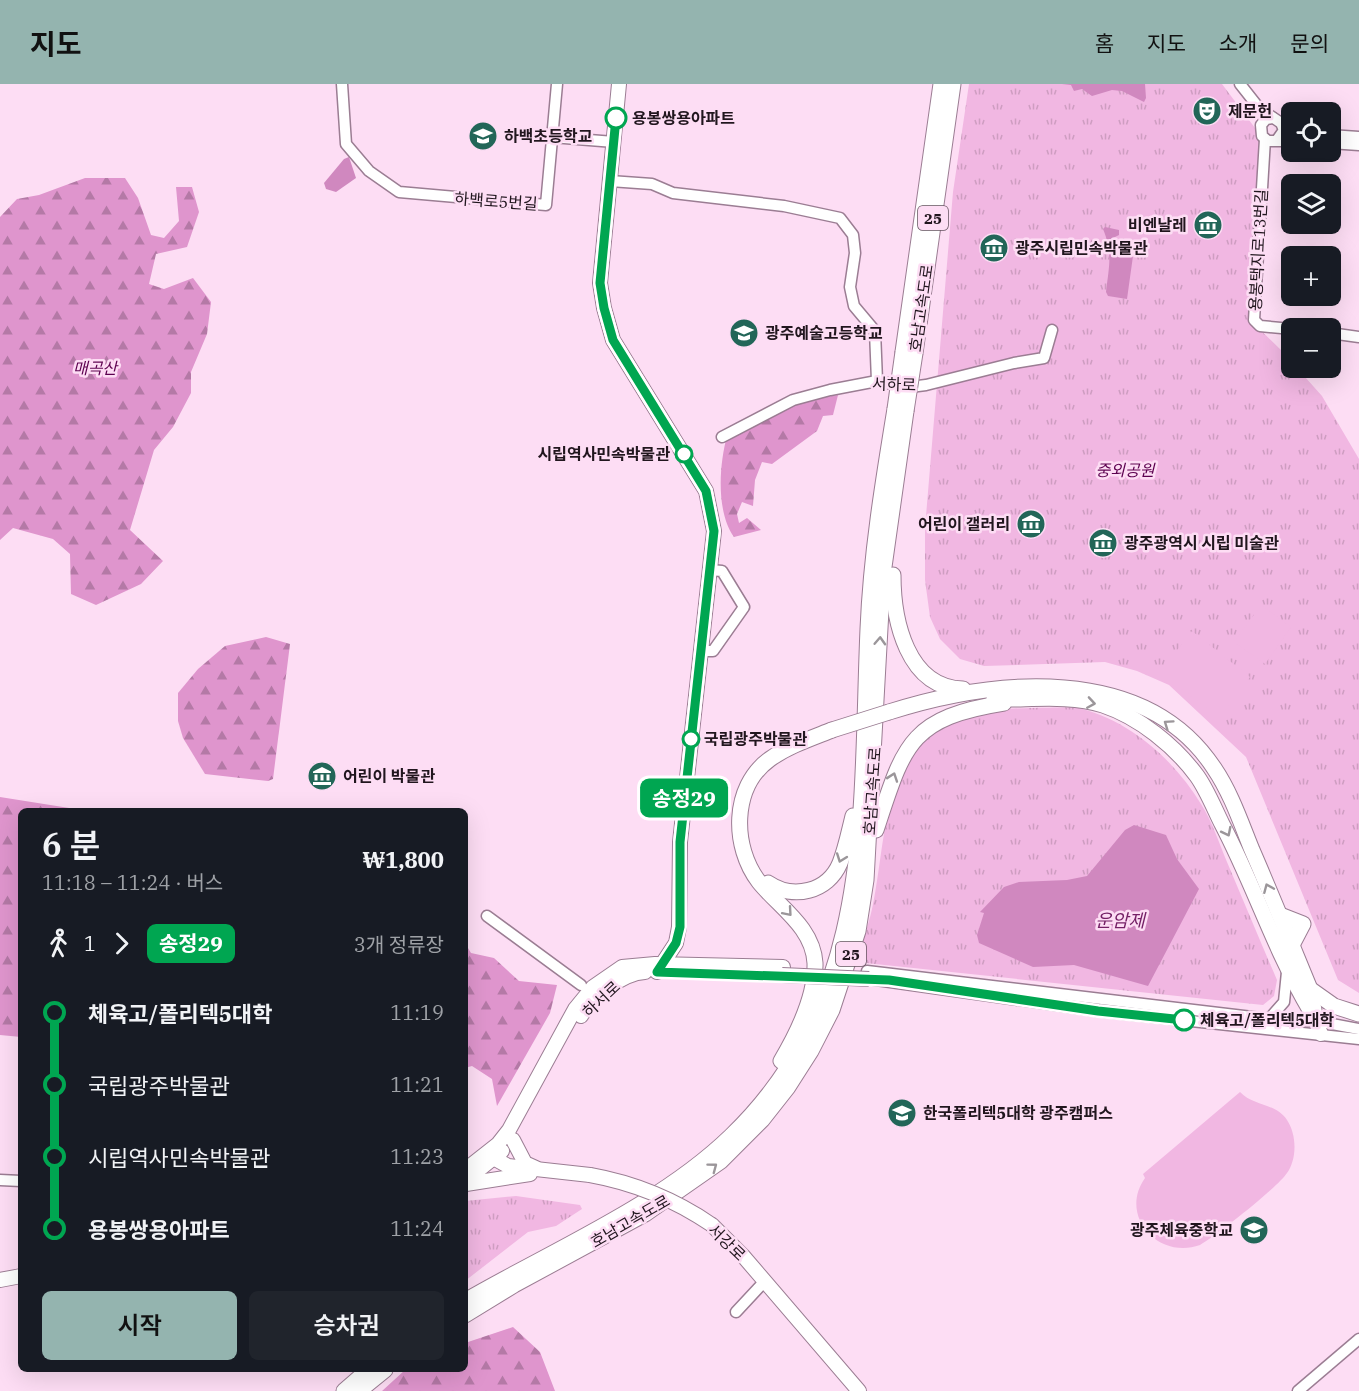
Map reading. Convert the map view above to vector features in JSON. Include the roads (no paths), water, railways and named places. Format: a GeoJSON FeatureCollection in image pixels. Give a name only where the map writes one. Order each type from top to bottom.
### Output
{"type":"FeatureCollection","features":[{"type":"Feature","properties":{"kind":"highway","name":"호남고속도로"},"geometry":{"type":"LineString","coordinates":[[909,352],[941,84]]}},
{"type":"Feature","properties":{"kind":"highway","name":"호남고속도로"},"geometry":{"type":"LineString","coordinates":[[468,1299],[608,1222],[683,1175],[708,1155],[754,1112],[781,1077],[807,1034],[825,997],[849,918],[857,861],[873,563],[953,84]]}},
{"type":"Feature","properties":{"kind":"highway","name":"호남고속도로"},"geometry":{"type":"LineString","coordinates":[[468,1313],[681,1191],[721,1161],[762,1120],[810,1051],[831,1010],[858,931],[868,852],[883,574],[894,490],[900,410]]}},
{"type":"Feature","properties":{"kind":"highway"},"geometry":{"type":"LineString","coordinates":[[894,490],[896,515],[893,596],[906,645],[916,666],[931,681],[950,689],[1102,705],[1124,714],[1176,750],[1198,778],[1234,848],[1287,972],[1318,1028]]}},
{"type":"Feature","properties":{"kind":"highway"},"geometry":{"type":"LineString","coordinates":[[708,1155],[767,1084],[783,1057],[813,988],[815,961],[800,926],[789,911],[760,883],[748,866],[742,849],[739,833],[742,802],[757,772],[769,760],[833,734],[951,696],[1017,695],[1075,688],[1116,695],[1134,701],[1171,725],[1200,750],[1229,795],[1280,915],[1310,989],[1318,1028]]}},
{"type":"Feature","properties":{"kind":"highway"},"geometry":{"type":"LineString","coordinates":[[868,852],[896,769],[908,746],[924,729],[956,713],[1017,695]]}},
{"type":"Feature","properties":{"kind":"highway"},"geometry":{"type":"LineString","coordinates":[[833,734],[771,768],[757,782],[750,797],[745,814],[746,842],[754,864],[768,882],[785,892],[796,893],[817,887],[834,873],[842,856],[862,782]]}},
{"type":"Feature","properties":{"kind":"highway"},"geometry":{"type":"LineString","coordinates":[[1310,989],[1334,1006],[1359,1014]]}},
{"type":"Feature","properties":{"kind":"highway"},"geometry":{"type":"LineString","coordinates":[[344,1391],[367,1372]]}},
{"type":"Feature","properties":{"kind":"highway"},"geometry":{"type":"LineString","coordinates":[[359,1391],[383,1372]]}},
{"type":"Feature","properties":{"kind":"main road"},"geometry":{"type":"LineString","coordinates":[[619,84],[600,283],[604,308],[613,340],[706,491],[714,525],[680,842],[680,927],[676,943],[660,968]]}},
{"type":"Feature","properties":{"kind":"main road","name":"하서로"},"geometry":{"type":"LineString","coordinates":[[468,1179],[490,1156],[509,1130],[575,1009],[593,987],[622,967],[868,975]]}},
{"type":"Feature","properties":{"kind":"main road","name":"하서로"},"geometry":{"type":"LineString","coordinates":[[468,1168],[513,1140],[583,1012],[626,976],[660,968]]}},
{"type":"Feature","properties":{"kind":"main road"},"geometry":{"type":"LineString","coordinates":[[513,1140],[525,1163],[547,1172]]}},
{"type":"Feature","properties":{"kind":"main road","name":"서강로"},"geometry":{"type":"LineString","coordinates":[[490,1156],[508,1166],[590,1175],[634,1185],[662,1196],[712,1225],[735,1247],[859,1391]]}},
{"type":"Feature","properties":{"kind":"main road","name":"서강로"},"geometry":{"type":"LineString","coordinates":[[468,1182],[547,1172]]}},
{"type":"Feature","properties":{"kind":"main road"},"geometry":{"type":"LineString","coordinates":[[0,1271],[18,1268]]}},
{"type":"Feature","properties":{"kind":"main road"},"geometry":{"type":"LineString","coordinates":[[0,1280],[18,1276]]}},
{"type":"Feature","properties":{"kind":"street","name":"하백로5번길"},"geometry":{"type":"LineString","coordinates":[[342,84],[346,144],[369,171],[399,192],[546,205],[557,84]]}},
{"type":"Feature","properties":{"kind":"street"},"geometry":{"type":"LineString","coordinates":[[1240,84],[1268,120],[1281,123]]}},
{"type":"Feature","properties":{"kind":"street"},"geometry":{"type":"LineString","coordinates":[[1268,120],[1260,129],[1265,139],[1281,140]]}},
{"type":"Feature","properties":{"kind":"street"},"geometry":{"type":"LineString","coordinates":[[1341,135],[1359,136]]}},
{"type":"Feature","properties":{"kind":"street"},"geometry":{"type":"LineString","coordinates":[[552,137],[614,142]]}},
{"type":"Feature","properties":{"kind":"street"},"geometry":{"type":"LineString","coordinates":[[1277,140],[1281,137]]}},
{"type":"Feature","properties":{"kind":"street","name":"용봉택지로13번길"},"geometry":{"type":"LineString","coordinates":[[1265,139],[1254,320],[1260,326],[1281,328]]}},
{"type":"Feature","properties":{"kind":"street"},"geometry":{"type":"LineString","coordinates":[[1341,144],[1359,145]]}},
{"type":"Feature","properties":{"kind":"street"},"geometry":{"type":"LineString","coordinates":[[610,181],[652,184],[673,193],[784,206],[840,218],[853,234],[855,253],[850,287],[854,306],[875,331],[877,381]]}},
{"type":"Feature","properties":{"kind":"street","name":"서하로"},"geometry":{"type":"LineString","coordinates":[[722,437],[793,400],[877,381],[910,387],[926,385],[1014,363],[1044,358],[1052,330]]}},
{"type":"Feature","properties":{"kind":"street"},"geometry":{"type":"LineString","coordinates":[[1341,335],[1359,337]]}},
{"type":"Feature","properties":{"kind":"street"},"geometry":{"type":"LineString","coordinates":[[702,651],[713,651],[744,607],[722,571],[710,570]]}},
{"type":"Feature","properties":{"kind":"street"},"geometry":{"type":"LineString","coordinates":[[486,916],[514,933],[581,985]]}},
{"type":"Feature","properties":{"kind":"street"},"geometry":{"type":"LineString","coordinates":[[1269,1019],[1284,1002],[1287,972]]}},
{"type":"Feature","properties":{"kind":"street","name":"하서로"},"geometry":{"type":"LineString","coordinates":[[868,975],[1269,1019],[1318,1028],[1359,1039]]}},
{"type":"Feature","properties":{"kind":"street","name":"하서로"},"geometry":{"type":"LineString","coordinates":[[868,975],[1098,1011],[1318,1028],[1359,1029]]}},
{"type":"Feature","properties":{"kind":"street"},"geometry":{"type":"LineString","coordinates":[[0,1179],[18,1181]]}},
{"type":"Feature","properties":{"kind":"street"},"geometry":{"type":"LineString","coordinates":[[736,1312],[764,1282]]}},
{"type":"Feature","properties":{"kind":"street"},"geometry":{"type":"LineString","coordinates":[[1298,1391],[1359,1339]]}},
{"type":"Feature","properties":{"kind":"water"},"geometry":{"type":"Polygon","coordinates":[[[1062,84],[1145,84],[1146,98],[1144,102],[1122,91],[1112,90],[1092,96],[1082,89],[1074,91],[1071,85],[1062,84]]]}},
{"type":"Feature","properties":{"kind":"water"},"geometry":{"type":"Polygon","coordinates":[[[349,157],[356,178],[336,192],[326,189],[324,183],[344,159],[349,157]]]}},
{"type":"Feature","properties":{"kind":"water"},"geometry":{"type":"Polygon","coordinates":[[[1105,227],[1119,230],[1119,235],[1111,239],[1111,245],[1117,253],[1133,256],[1127,299],[1108,296],[1106,292],[1109,260],[1108,245],[1103,229],[1105,227]]]}},
{"type":"Feature","properties":{"kind":"water","name":"운암제"},"geometry":{"type":"Polygon","coordinates":[[[1134,825],[1166,835],[1177,859],[1199,889],[1148,986],[1074,965],[1033,967],[979,943],[977,935],[984,913],[980,912],[1004,887],[1019,882],[1067,880],[1087,876],[1125,830],[1134,825]]]}},
{"type":"Feature","properties":{"kind":"place","name":"제문헌"},"geometry":{"type":"Point","coordinates":[1207,111]}},
{"type":"Feature","properties":{"kind":"place","name":"용봉쌍용아파트"},"geometry":{"type":"Point","coordinates":[616,118]}},
{"type":"Feature","properties":{"kind":"place","name":"하백초등학교"},"geometry":{"type":"Point","coordinates":[483,136]}},
{"type":"Feature","properties":{"kind":"place","name":"비엔날레"},"geometry":{"type":"Point","coordinates":[1208,225]}},
{"type":"Feature","properties":{"kind":"place","name":"광주시립민속박물관"},"geometry":{"type":"Point","coordinates":[994,248]}},
{"type":"Feature","properties":{"kind":"place","name":"광주예술고등학교"},"geometry":{"type":"Point","coordinates":[744,333]}},
{"type":"Feature","properties":{"kind":"place","name":"시립역사민속박물관"},"geometry":{"type":"Point","coordinates":[684,454]}},
{"type":"Feature","properties":{"kind":"place","name":"어린이 갤러리"},"geometry":{"type":"Point","coordinates":[1031,524]}},
{"type":"Feature","properties":{"kind":"place","name":"광주광역시 시립 미술관"},"geometry":{"type":"Point","coordinates":[1103,543]}},
{"type":"Feature","properties":{"kind":"place","name":"국립광주박물관"},"geometry":{"type":"Point","coordinates":[691,739]}},
{"type":"Feature","properties":{"kind":"place","name":"어린이 박물관"},"geometry":{"type":"Point","coordinates":[322,776]}},
{"type":"Feature","properties":{"kind":"place","name":"체육고/폴리텍5대학"},"geometry":{"type":"Point","coordinates":[1184,1020]}},
{"type":"Feature","properties":{"kind":"place","name":"한국폴리텍5대학 광주캠퍼스"},"geometry":{"type":"Point","coordinates":[902,1113]}},
{"type":"Feature","properties":{"kind":"place","name":"광주체육중학교"},"geometry":{"type":"Point","coordinates":[1254,1230]}},
{"type":"Feature","properties":{"kind":"park label","name":"매곡산"},"geometry":{"type":"Point","coordinates":[95,368]}},
{"type":"Feature","properties":{"kind":"park label","name":"중외공원"},"geometry":{"type":"Point","coordinates":[1125,470]}}]}
